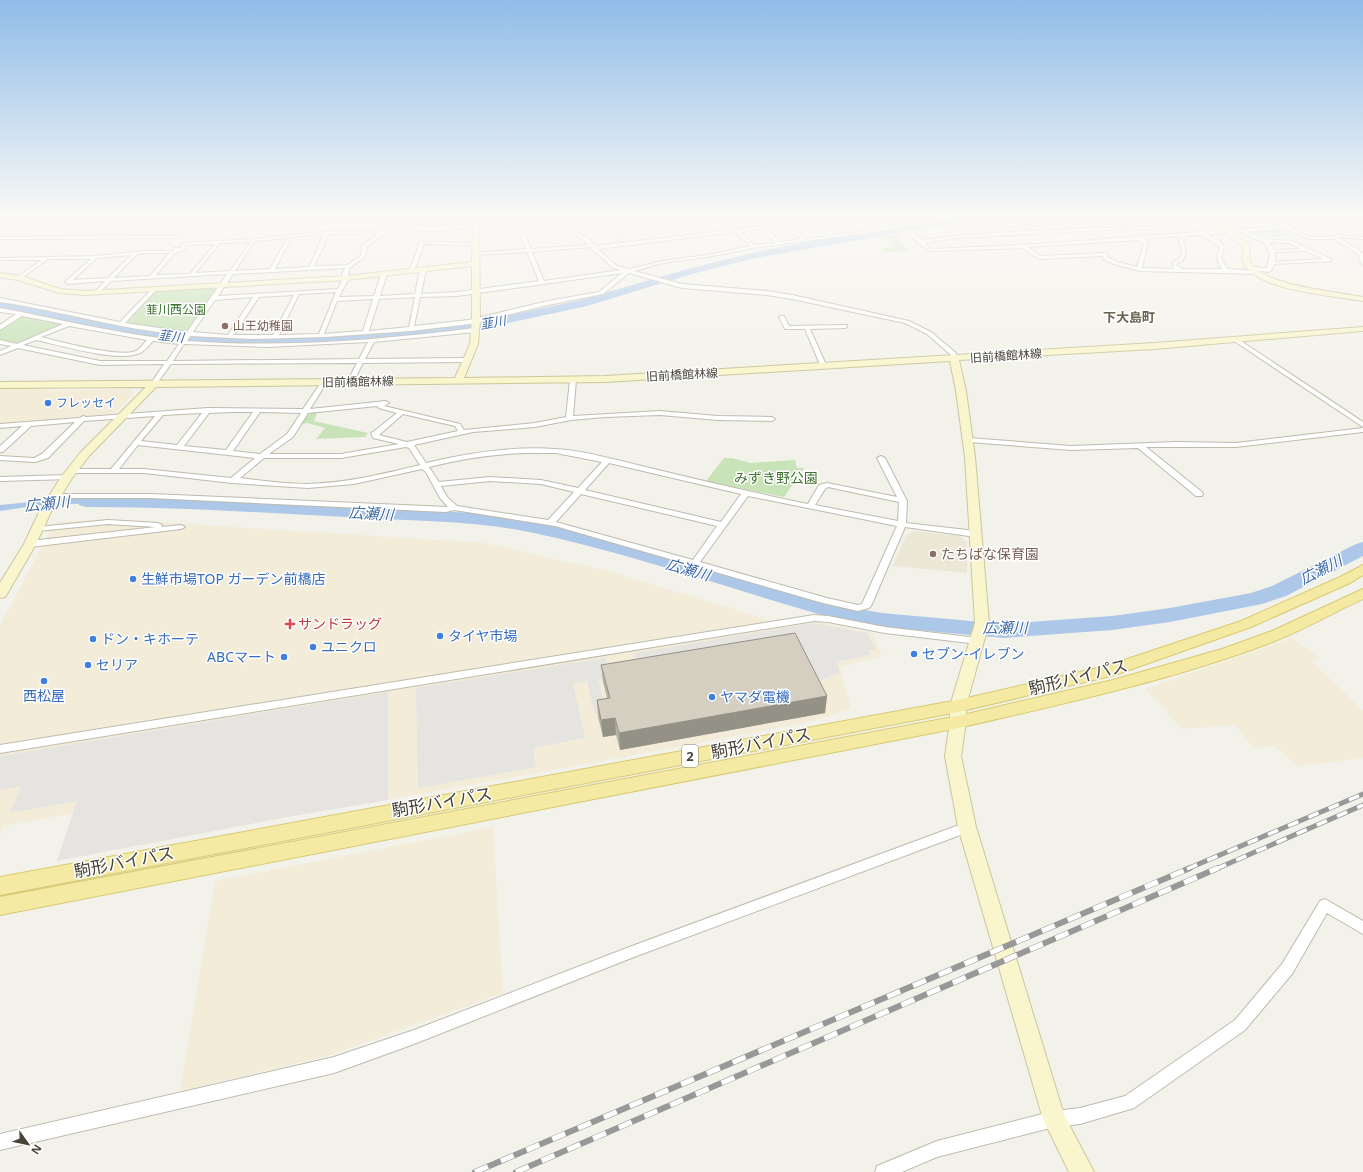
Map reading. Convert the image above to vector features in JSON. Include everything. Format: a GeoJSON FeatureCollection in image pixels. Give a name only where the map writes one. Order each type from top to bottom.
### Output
{"type":"FeatureCollection","features":[{"type":"Feature","properties":{"kind":"main road","name":"駒形バイパス"},"geometry":{"type":"LineString","coordinates":[[0,906],[958,714],[1109,671],[1246,624],[1345,580],[1363,569]]}},
{"type":"Feature","properties":{"kind":"main road","name":"駒形バイパス"},"geometry":{"type":"LineString","coordinates":[[0,886],[359,818],[958,714],[1116,685],[1195,663],[1266,639],[1363,593]]}},
{"type":"Feature","properties":{"kind":"main road"},"geometry":{"type":"LineString","coordinates":[[359,818],[398,819],[436,812]]}},
{"type":"Feature","properties":{"kind":"street"},"geometry":{"type":"LineString","coordinates":[[19,278],[29,271]]}},
{"type":"Feature","properties":{"kind":"street"},"geometry":{"type":"LineString","coordinates":[[81,271],[68,282],[258,271]]}},
{"type":"Feature","properties":{"kind":"street"},"geometry":{"type":"LineString","coordinates":[[98,292],[120,271]]}},
{"type":"Feature","properties":{"kind":"street"},"geometry":{"type":"LineString","coordinates":[[152,277],[158,271]]}},
{"type":"Feature","properties":{"kind":"street"},"geometry":{"type":"LineString","coordinates":[[191,275],[195,271]]}},
{"type":"Feature","properties":{"kind":"street"},"geometry":{"type":"LineString","coordinates":[[321,336],[335,299],[346,278],[346,271]]}},
{"type":"Feature","properties":{"kind":"street"},"geometry":{"type":"LineString","coordinates":[[0,275],[19,278],[60,291],[98,292],[346,278],[415,271]]}},
{"type":"Feature","properties":{"kind":"street"},"geometry":{"type":"LineString","coordinates":[[411,329],[423,271]]}},
{"type":"Feature","properties":{"kind":"street"},"geometry":{"type":"LineString","coordinates":[[458,381],[474,344],[475,271]]}},
{"type":"Feature","properties":{"kind":"street"},"geometry":{"type":"LineString","coordinates":[[537,271],[542,282]]}},
{"type":"Feature","properties":{"kind":"street"},"geometry":{"type":"LineString","coordinates":[[0,300],[26,304],[186,338],[280,345],[326,344],[372,341],[475,325],[548,303],[601,293],[629,271]]}},
{"type":"Feature","properties":{"kind":"street"},"geometry":{"type":"LineString","coordinates":[[335,299],[418,296],[475,291],[629,271],[682,286],[792,296],[892,318],[914,324],[929,333],[954,354],[960,382],[968,440],[976,534],[980,633],[972,657],[958,714],[953,756],[967,827],[1054,1119],[1082,1172]]}},
{"type":"Feature","properties":{"kind":"street"},"geometry":{"type":"LineString","coordinates":[[1212,271],[1259,271]]}},
{"type":"Feature","properties":{"kind":"street"},"geometry":{"type":"LineString","coordinates":[[1255,271],[1272,281],[1299,290],[1363,299]]}},
{"type":"Feature","properties":{"kind":"street"},"geometry":{"type":"LineString","coordinates":[[0,594],[30,544],[47,509],[69,474],[122,415],[153,385],[232,272]]}},
{"type":"Feature","properties":{"kind":"street"},"geometry":{"type":"LineString","coordinates":[[365,333],[384,274]]}},
{"type":"Feature","properties":{"kind":"street"},"geometry":{"type":"LineString","coordinates":[[122,324],[153,290]]}},
{"type":"Feature","properties":{"kind":"street"},"geometry":{"type":"LineString","coordinates":[[214,298],[340,290]]}},
{"type":"Feature","properties":{"kind":"street"},"geometry":{"type":"LineString","coordinates":[[276,336],[297,293]]}},
{"type":"Feature","properties":{"kind":"street"},"geometry":{"type":"LineString","coordinates":[[230,336],[257,296]]}},
{"type":"Feature","properties":{"kind":"street"},"geometry":{"type":"LineString","coordinates":[[0,310],[152,339],[230,336],[321,336],[411,329],[470,322],[475,325]]}},
{"type":"Feature","properties":{"kind":"street"},"geometry":{"type":"LineString","coordinates":[[0,328],[22,313]]}},
{"type":"Feature","properties":{"kind":"street"},"geometry":{"type":"LineString","coordinates":[[782,317],[787,328],[845,326]]}},
{"type":"Feature","properties":{"kind":"street"},"geometry":{"type":"LineString","coordinates":[[0,353],[68,324]]}},
{"type":"Feature","properties":{"kind":"street"},"geometry":{"type":"LineString","coordinates":[[807,328],[824,367]]}},
{"type":"Feature","properties":{"kind":"street","name":"旧前橋館林線"},"geometry":{"type":"LineString","coordinates":[[0,385],[153,385],[573,380],[954,359],[1363,330]]}},
{"type":"Feature","properties":{"kind":"street"},"geometry":{"type":"LineString","coordinates":[[36,338],[114,354],[131,354],[137,352],[152,339]]}},
{"type":"Feature","properties":{"kind":"street"},"geometry":{"type":"LineString","coordinates":[[1236,340],[1363,425]]}},
{"type":"Feature","properties":{"kind":"street"},"geometry":{"type":"LineString","coordinates":[[350,382],[372,341]]}},
{"type":"Feature","properties":{"kind":"street"},"geometry":{"type":"LineString","coordinates":[[0,342],[100,363],[468,360]]}},
{"type":"Feature","properties":{"kind":"street"},"geometry":{"type":"LineString","coordinates":[[569,418],[573,380]]}},
{"type":"Feature","properties":{"kind":"street"},"geometry":{"type":"LineString","coordinates":[[232,481],[290,435],[324,382]]}},
{"type":"Feature","properties":{"kind":"street"},"geometry":{"type":"LineString","coordinates":[[0,426],[161,412],[258,410],[304,412],[383,404],[381,407],[401,413],[458,425],[462,432]]}},
{"type":"Feature","properties":{"kind":"street"},"geometry":{"type":"LineString","coordinates":[[179,448],[208,410]]}},
{"type":"Feature","properties":{"kind":"street"},"geometry":{"type":"LineString","coordinates":[[228,452],[258,410]]}},
{"type":"Feature","properties":{"kind":"street"},"geometry":{"type":"LineString","coordinates":[[113,471],[161,412]]}},
{"type":"Feature","properties":{"kind":"street"},"geometry":{"type":"LineString","coordinates":[[401,413],[375,433],[376,436],[412,447],[438,484],[444,498],[454,508],[468,512],[550,522],[826,600],[863,608],[866,606],[902,526],[902,500],[881,458]]}},
{"type":"Feature","properties":{"kind":"street"},"geometry":{"type":"LineString","coordinates":[[135,443],[262,456],[270,455],[319,458],[341,456],[407,445],[462,432],[494,427],[535,425],[569,418],[660,413],[718,418],[772,419]]}},
{"type":"Feature","properties":{"kind":"street"},"geometry":{"type":"LineString","coordinates":[[0,458],[35,460],[45,456],[83,418]]}},
{"type":"Feature","properties":{"kind":"street"},"geometry":{"type":"LineString","coordinates":[[0,450],[30,423]]}},
{"type":"Feature","properties":{"kind":"street"},"geometry":{"type":"LineString","coordinates":[[968,440],[1071,448],[1236,445],[1363,430]]}},
{"type":"Feature","properties":{"kind":"street"},"geometry":{"type":"LineString","coordinates":[[1140,446],[1199,494]]}},
{"type":"Feature","properties":{"kind":"street"},"geometry":{"type":"LineString","coordinates":[[0,479],[113,471],[144,471],[282,485],[328,484],[376,478],[484,453],[556,451],[608,460],[746,493],[902,526],[976,534]]}},
{"type":"Feature","properties":{"kind":"street"},"geometry":{"type":"LineString","coordinates":[[550,522],[578,490],[608,460]]}},
{"type":"Feature","properties":{"kind":"street"},"geometry":{"type":"LineString","coordinates":[[438,484],[478,479],[514,479],[541,482],[722,525]]}},
{"type":"Feature","properties":{"kind":"street"},"geometry":{"type":"LineString","coordinates":[[810,507],[822,487],[827,486],[902,500]]}},
{"type":"Feature","properties":{"kind":"street"},"geometry":{"type":"LineString","coordinates":[[695,563],[746,493]]}},
{"type":"Feature","properties":{"kind":"street"},"geometry":{"type":"LineString","coordinates":[[55,497],[151,496],[381,508],[446,510],[454,508]]}},
{"type":"Feature","properties":{"kind":"street"},"geometry":{"type":"LineString","coordinates":[[30,544],[181,527],[108,522],[38,529]]}},
{"type":"Feature","properties":{"kind":"street"},"geometry":{"type":"LineString","coordinates":[[0,749],[814,618],[828,619],[877,629],[980,633]]}},
{"type":"Feature","properties":{"kind":"street"},"geometry":{"type":"LineString","coordinates":[[0,1142],[334,1065],[414,1038],[632,952],[967,827]]}},
{"type":"Feature","properties":{"kind":"street"},"geometry":{"type":"LineString","coordinates":[[883,1172],[937,1150],[1054,1119],[1080,1116],[1129,1103],[1240,1025],[1287,969],[1325,905],[1363,928]]}},
{"type":"Feature","properties":{"kind":"shaded area"},"geometry":{"type":"Polygon","coordinates":[[[0,388],[41,388],[50,391],[129,389],[134,393],[116,412],[109,414],[0,424],[0,388]]]}},
{"type":"Feature","properties":{"kind":"shaded area"},"geometry":{"type":"Polygon","coordinates":[[[108,519],[484,543],[608,571],[763,618],[771,629],[818,622],[873,633],[882,656],[840,667],[851,708],[814,721],[554,770],[287,817],[57,861],[73,813],[4,826],[0,835],[0,625],[55,522],[108,519]]]}},
{"type":"Feature","properties":{"kind":"shaded area","name":"たちばな保育園"},"geometry":{"type":"Polygon","coordinates":[[[914,531],[960,536],[967,542],[967,573],[893,566],[906,535],[914,531]]]}},
{"type":"Feature","properties":{"kind":"shaded area"},"geometry":{"type":"Polygon","coordinates":[[[813,623],[867,633],[876,649],[868,650],[870,655],[837,662],[840,673],[812,682],[638,663],[635,653],[813,623]]]}},
{"type":"Feature","properties":{"kind":"shaded area"},"geometry":{"type":"Polygon","coordinates":[[[1292,638],[1319,658],[1311,662],[1363,711],[1363,758],[1297,766],[1275,746],[1253,748],[1236,725],[1183,729],[1145,689],[1292,638]]]}},
{"type":"Feature","properties":{"kind":"shaded area"},"geometry":{"type":"Polygon","coordinates":[[[605,658],[607,677],[598,679],[606,712],[595,714],[587,681],[573,683],[585,738],[533,748],[536,767],[418,788],[416,688],[605,658]]]}},
{"type":"Feature","properties":{"kind":"shaded area"},"geometry":{"type":"Polygon","coordinates":[[[388,692],[388,800],[287,817],[57,861],[77,801],[10,813],[21,786],[0,790],[0,756],[388,692]]]}},
{"type":"Feature","properties":{"kind":"shaded area"},"geometry":{"type":"Polygon","coordinates":[[[493,827],[503,993],[327,1056],[180,1091],[215,881],[493,827]]]}},
{"type":"Feature","properties":{"kind":"green space","name":"韮川西公園"},"geometry":{"type":"Polygon","coordinates":[[[217,289],[187,330],[183,332],[127,323],[152,293],[157,291],[217,289]]]}},
{"type":"Feature","properties":{"kind":"green space"},"geometry":{"type":"Polygon","coordinates":[[[19,316],[61,324],[61,326],[20,343],[0,341],[0,329],[19,316]]]}},
{"type":"Feature","properties":{"kind":"green space"},"geometry":{"type":"Polygon","coordinates":[[[312,413],[317,413],[314,421],[368,433],[365,437],[316,439],[325,428],[307,423],[300,425],[306,416],[312,413]]]}},
{"type":"Feature","properties":{"kind":"green space","name":"みずき野公園"},"geometry":{"type":"Polygon","coordinates":[[[724,458],[732,458],[750,463],[795,460],[797,468],[804,468],[784,497],[706,481],[724,458]]]}},
{"type":"Feature","properties":{"kind":"water"},"geometry":{"type":"Polygon","coordinates":[[[113,497],[119,499],[110,502],[34,506],[0,511],[0,505],[70,498],[113,497]]]}},
{"type":"Feature","properties":{"kind":"building","name":"ヤマダ電機"},"geometry":{"type":"Polygon","coordinates":[[[795,633],[827,696],[619,733],[615,718],[601,720],[597,700],[610,698],[601,665],[795,633]]]}},
{"type":"Feature","properties":{"kind":"waterway","name":"韮川"},"geometry":{"type":"LineString","coordinates":[[0,305],[122,330],[164,336],[227,340],[349,339],[490,323],[583,303],[693,271]]}},
{"type":"Feature","properties":{"kind":"waterway","name":"広瀬川"},"geometry":{"type":"LineString","coordinates":[[86,501],[146,501],[221,504],[472,519],[527,526],[595,542],[841,613],[882,620],[1004,631],[1112,623],[1170,615],[1254,599],[1279,591],[1363,548]]}},
{"type":"Feature","properties":{"kind":"railway"},"geometry":{"type":"LineString","coordinates":[[1187,869],[1363,794]]}},
{"type":"Feature","properties":{"kind":"railway"},"geometry":{"type":"LineString","coordinates":[[1216,869],[1363,805]]}},
{"type":"Feature","properties":{"kind":"railway"},"geometry":{"type":"LineString","coordinates":[[475,1172],[1190,868]]}},
{"type":"Feature","properties":{"kind":"railway"},"geometry":{"type":"LineString","coordinates":[[516,1172],[1218,868]]}},
{"type":"Feature","properties":{"kind":"place","name":"山王幼稚園"},"geometry":{"type":"Point","coordinates":[225,326]}},
{"type":"Feature","properties":{"kind":"place","name":"フレッセイ"},"geometry":{"type":"Point","coordinates":[48,403]}},
{"type":"Feature","properties":{"kind":"place","name":"たちばな保育園"},"geometry":{"type":"Point","coordinates":[933,554]}},
{"type":"Feature","properties":{"kind":"place","name":"生鮮市場TOP ガーデン前橋店"},"geometry":{"type":"Point","coordinates":[133,579]}},
{"type":"Feature","properties":{"kind":"place","name":"サンドラッグ"},"geometry":{"type":"Point","coordinates":[290,624]}},
{"type":"Feature","properties":{"kind":"place","name":"タイヤ市場"},"geometry":{"type":"Point","coordinates":[440,636]}},
{"type":"Feature","properties":{"kind":"place","name":"ドン・キホーテ"},"geometry":{"type":"Point","coordinates":[93,639]}},
{"type":"Feature","properties":{"kind":"place","name":"ユニクロ"},"geometry":{"type":"Point","coordinates":[313,647]}},
{"type":"Feature","properties":{"kind":"place","name":"セブン-イレブン"},"geometry":{"type":"Point","coordinates":[914,654]}},
{"type":"Feature","properties":{"kind":"place","name":"ABCマート"},"geometry":{"type":"Point","coordinates":[284,657]}},
{"type":"Feature","properties":{"kind":"place","name":"セリア"},"geometry":{"type":"Point","coordinates":[88,665]}},
{"type":"Feature","properties":{"kind":"place","name":"西松屋"},"geometry":{"type":"Point","coordinates":[44,681]}},
{"type":"Feature","properties":{"kind":"place","name":"ヤマダ電機"},"geometry":{"type":"Point","coordinates":[712,697]}},
{"type":"Feature","properties":{"kind":"district","name":"下大島町"},"geometry":{"type":"Point","coordinates":[1129,317]}}]}
